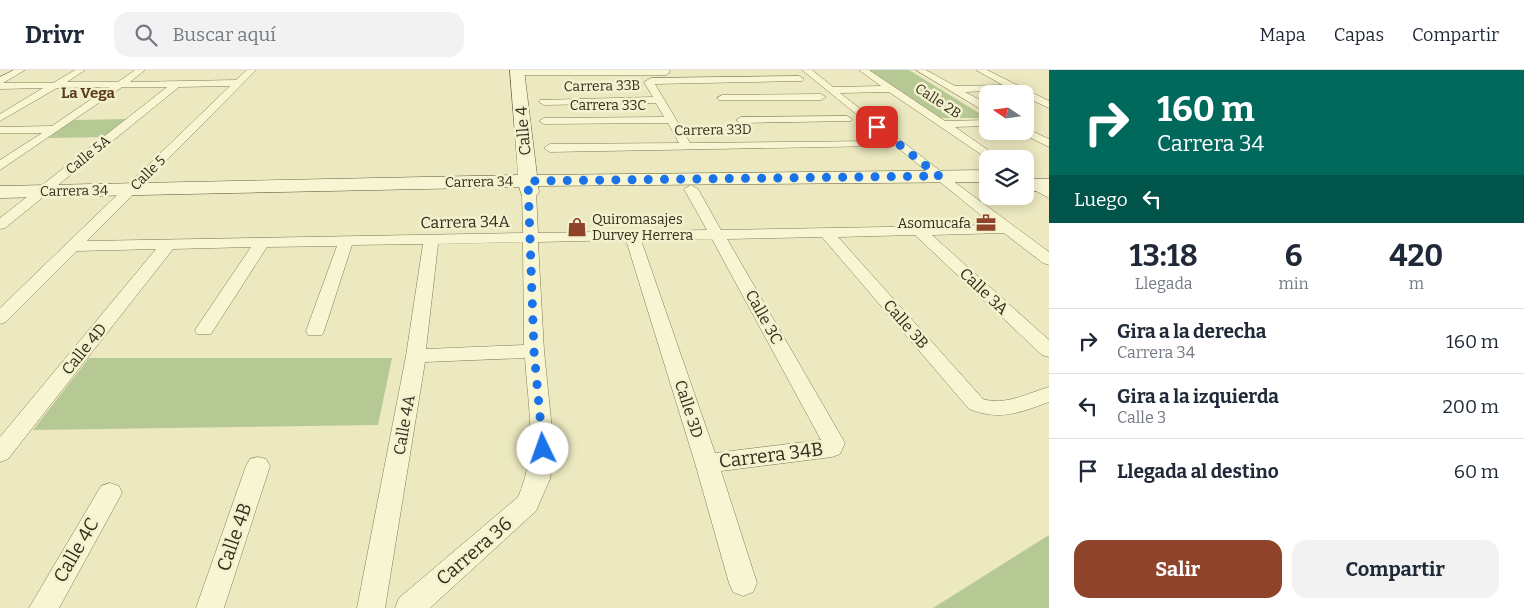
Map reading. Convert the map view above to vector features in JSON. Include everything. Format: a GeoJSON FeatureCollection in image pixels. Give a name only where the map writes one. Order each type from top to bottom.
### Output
{"type":"FeatureCollection","features":[{"type":"Feature","properties":{"kind":"street"},"geometry":{"type":"LineString","coordinates":[[0,81],[21,70]]}},
{"type":"Feature","properties":{"kind":"street"},"geometry":{"type":"LineString","coordinates":[[0,118],[81,70]]}},
{"type":"Feature","properties":{"kind":"street"},"geometry":{"type":"LineString","coordinates":[[0,166],[141,70]]}},
{"type":"Feature","properties":{"kind":"street","name":"Calle 5"},"geometry":{"type":"LineString","coordinates":[[0,318],[252,70]]}},
{"type":"Feature","properties":{"kind":"street","name":"Calle 2B"},"geometry":{"type":"LineString","coordinates":[[863,70],[982,150]]}},
{"type":"Feature","properties":{"kind":"street"},"geometry":{"type":"LineString","coordinates":[[920,70],[979,104]]}},
{"type":"Feature","properties":{"kind":"street"},"geometry":{"type":"LineString","coordinates":[[980,70],[1009,85]]}},
{"type":"Feature","properties":{"kind":"street"},"geometry":{"type":"LineString","coordinates":[[518,72],[675,74],[706,79],[802,74],[830,90],[1049,260]]}},
{"type":"Feature","properties":{"kind":"street","name":"Calle 4"},"geometry":{"type":"LineString","coordinates":[[518,72],[528,186],[534,351],[543,449],[534,490]]}},
{"type":"Feature","properties":{"kind":"street"},"geometry":{"type":"LineString","coordinates":[[675,74],[648,82],[686,145]]}},
{"type":"Feature","properties":{"kind":"street"},"geometry":{"type":"LineString","coordinates":[[706,79],[761,144]]}},
{"type":"Feature","properties":{"kind":"street"},"geometry":{"type":"LineString","coordinates":[[0,86],[239,83]]}},
{"type":"Feature","properties":{"kind":"street","name":"Calle 5A"},"geometry":{"type":"LineString","coordinates":[[0,225],[176,84]]}},
{"type":"Feature","properties":{"kind":"street"},"geometry":{"type":"LineString","coordinates":[[830,90],[891,89]]}},
{"type":"Feature","properties":{"kind":"street"},"geometry":{"type":"LineString","coordinates":[[953,89],[979,89]]}},
{"type":"Feature","properties":{"kind":"street"},"geometry":{"type":"LineString","coordinates":[[722,98],[821,97]]}},
{"type":"Feature","properties":{"kind":"street"},"geometry":{"type":"LineString","coordinates":[[1034,98],[1049,105]]}},
{"type":"Feature","properties":{"kind":"street","name":"Carrera 33B"},"geometry":{"type":"LineString","coordinates":[[544,102],[660,100]]}},
{"type":"Feature","properties":{"kind":"street"},"geometry":{"type":"LineString","coordinates":[[741,120],[847,119]]}},
{"type":"Feature","properties":{"kind":"street","name":"Carrera 33C"},"geometry":{"type":"LineString","coordinates":[[544,121],[672,120]]}},
{"type":"Feature","properties":{"kind":"street"},"geometry":{"type":"LineString","coordinates":[[944,124],[979,123]]}},
{"type":"Feature","properties":{"kind":"street"},"geometry":{"type":"LineString","coordinates":[[0,130],[54,129]]}},
{"type":"Feature","properties":{"kind":"street"},"geometry":{"type":"LineString","coordinates":[[1034,135],[1049,144]]}},
{"type":"Feature","properties":{"kind":"street","name":"Carrera 33D"},"geometry":{"type":"LineString","coordinates":[[550,148],[876,144]]}},
{"type":"Feature","properties":{"kind":"street","name":"Carrera 34"},"geometry":{"type":"LineString","coordinates":[[528,186],[691,189],[946,181],[979,177]]}},
{"type":"Feature","properties":{"kind":"street","name":"Carrera 34"},"geometry":{"type":"LineString","coordinates":[[0,202],[36,197],[528,186],[946,181],[979,185]]}},
{"type":"Feature","properties":{"kind":"street","name":"Calle 3C"},"geometry":{"type":"LineString","coordinates":[[691,189],[834,446]]}},
{"type":"Feature","properties":{"kind":"street","name":"Carrera 34"},"geometry":{"type":"LineString","coordinates":[[0,192],[36,197]]}},
{"type":"Feature","properties":{"kind":"street","name":"Carrera 34A"},"geometry":{"type":"LineString","coordinates":[[74,246],[1007,229]]}},
{"type":"Feature","properties":{"kind":"street","name":"Calle 3A"},"geometry":{"type":"LineString","coordinates":[[919,231],[1049,351]]}},
{"type":"Feature","properties":{"kind":"street","name":"Calle 3B"},"geometry":{"type":"LineString","coordinates":[[827,233],[976,404],[990,409],[1002,410],[1049,394]]}},
{"type":"Feature","properties":{"kind":"street","name":"Calle 3D"},"geometry":{"type":"LineString","coordinates":[[632,236],[707,463],[743,583]]}},
{"type":"Feature","properties":{"kind":"street","name":"Calle 4A"},"geometry":{"type":"LineString","coordinates":[[371,608],[416,356],[430,240]]}},
{"type":"Feature","properties":{"kind":"street"},"geometry":{"type":"LineString","coordinates":[[315,331],[346,242]]}},
{"type":"Feature","properties":{"kind":"street"},"geometry":{"type":"LineString","coordinates":[[204,330],[262,243]]}},
{"type":"Feature","properties":{"kind":"street","name":"Calle 4D"},"geometry":{"type":"LineString","coordinates":[[3,445],[168,245]]}},
{"type":"Feature","properties":{"kind":"street"},"geometry":{"type":"LineString","coordinates":[[416,356],[534,351]]}},
{"type":"Feature","properties":{"kind":"street","name":"Carrera 34B"},"geometry":{"type":"LineString","coordinates":[[707,463],[834,446]]}},
{"type":"Feature","properties":{"kind":"street","name":"Calle 4B"},"geometry":{"type":"LineString","coordinates":[[210,608],[258,466]]}},
{"type":"Feature","properties":{"kind":"street","name":"Carrera 36"},"geometry":{"type":"LineString","coordinates":[[409,608],[512,519],[527,504],[534,490]]}},
{"type":"Feature","properties":{"kind":"street","name":"Calle 4C"},"geometry":{"type":"LineString","coordinates":[[43,608],[110,493]]}},
{"type":"Feature","properties":{"kind":"green space"},"geometry":{"type":"Polygon","coordinates":[[[866,70],[909,70],[979,113],[979,118],[940,118],[866,70]]]}},
{"type":"Feature","properties":{"kind":"green space"},"geometry":{"type":"Polygon","coordinates":[[[128,119],[107,137],[48,138],[73,120],[128,119]]]}},
{"type":"Feature","properties":{"kind":"green space"},"geometry":{"type":"Polygon","coordinates":[[[89,358],[392,358],[378,425],[33,430],[89,358]]]}},
{"type":"Feature","properties":{"kind":"green space"},"geometry":{"type":"Polygon","coordinates":[[[1049,535],[1049,608],[933,608],[1049,535]]]}},
{"type":"Feature","properties":{"kind":"place","name":"Asomucafa"},"geometry":{"type":"Point","coordinates":[986,223]}},
{"type":"Feature","properties":{"kind":"place","name":"Quiromasajes Durvey Herrera"},"geometry":{"type":"Point","coordinates":[577,227]}},
{"type":"Feature","properties":{"kind":"district","name":"La Vega"},"geometry":{"type":"Point","coordinates":[88,93]}},
{"type":"Feature","properties":{"kind":"route"},"geometry":{"type":"LineString","coordinates":[[543,449],[534,351],[528,181],[939,176],[877,127]]}}]}
